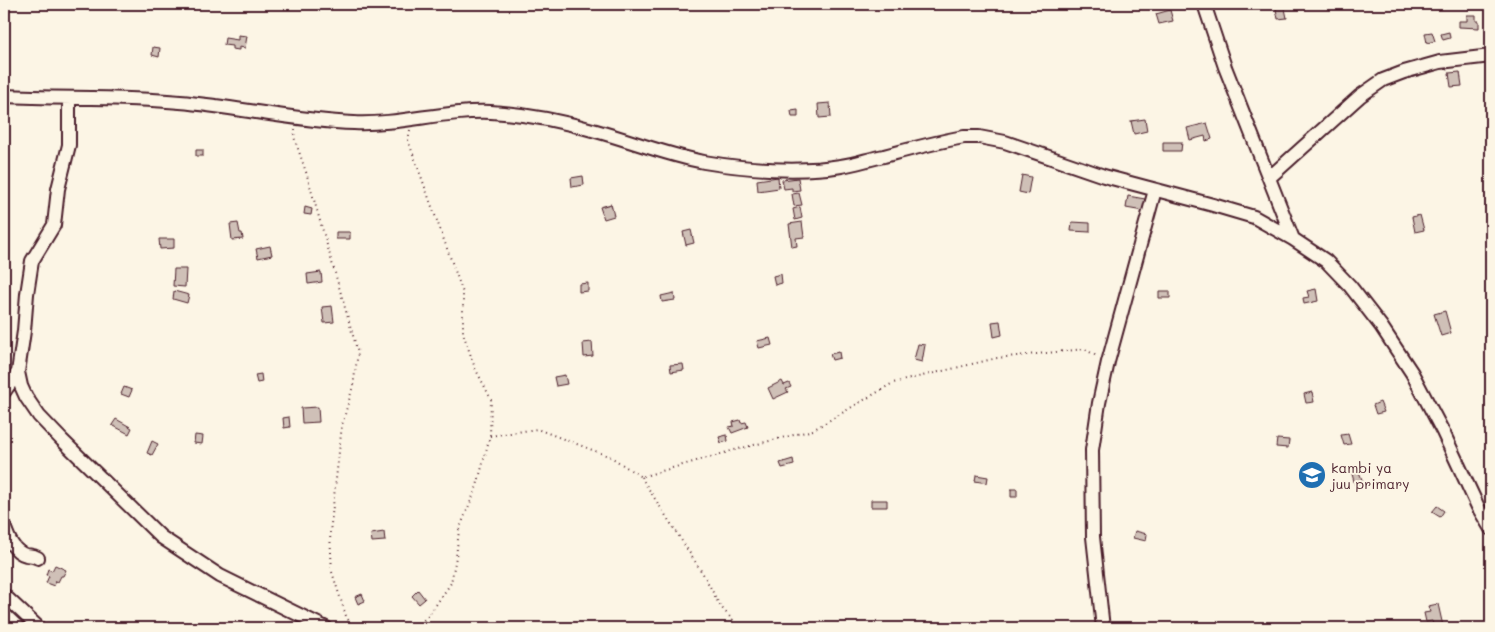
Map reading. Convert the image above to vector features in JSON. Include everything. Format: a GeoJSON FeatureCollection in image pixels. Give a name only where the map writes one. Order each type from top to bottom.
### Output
{"type":"FeatureCollection","features":[{"type":"Feature","properties":{"kind":"street"},"geometry":{"type":"LineString","coordinates":[[1204,4],[1225,67],[1293,239]]}},
{"type":"Feature","properties":{"kind":"street"},"geometry":{"type":"LineString","coordinates":[[1270,177],[1360,96],[1383,80],[1440,62],[1491,56]]}},
{"type":"Feature","properties":{"kind":"street"},"geometry":{"type":"LineString","coordinates":[[4,96],[141,98],[353,123],[383,123],[452,114],[488,112],[532,116],[588,129],[660,151],[705,162],[746,167],[797,169],[844,166],[964,137],[979,137],[1004,142],[1104,176],[1254,217],[1293,239],[1326,261],[1350,286],[1412,373],[1443,432],[1478,507],[1491,529]]}},
{"type":"Feature","properties":{"kind":"street"},"geometry":{"type":"LineString","coordinates":[[4,392],[18,372],[24,331],[26,294],[32,261],[54,225],[58,189],[68,145],[69,98]]}},
{"type":"Feature","properties":{"kind":"street"},"geometry":{"type":"LineString","coordinates":[[1103,628],[1093,537],[1092,450],[1108,362],[1155,190]]}},
{"type":"Feature","properties":{"kind":"street"},"geometry":{"type":"LineString","coordinates":[[18,372],[26,396],[39,416],[161,537],[220,576],[326,628]]}},
{"type":"Feature","properties":{"kind":"street"},"geometry":{"type":"LineString","coordinates":[[4,526],[11,544],[25,554],[32,554],[38,558]]}},
{"type":"Feature","properties":{"kind":"street"},"geometry":{"type":"LineString","coordinates":[[4,595],[39,628]]}},
{"type":"Feature","properties":{"kind":"path"},"geometry":{"type":"LineString","coordinates":[[297,117],[294,137],[306,172],[358,353],[353,386],[342,424],[330,533],[332,572],[346,616],[353,628]]}},
{"type":"Feature","properties":{"kind":"path"},"geometry":{"type":"LineString","coordinates":[[412,119],[408,140],[463,293],[463,333],[475,368],[491,399],[490,436],[477,486],[459,530],[451,583],[429,615],[415,628]]}},
{"type":"Feature","properties":{"kind":"path"},"geometry":{"type":"LineString","coordinates":[[641,477],[813,430],[893,382],[997,358],[1085,349],[1108,362]]}},
{"type":"Feature","properties":{"kind":"path"},"geometry":{"type":"LineString","coordinates":[[490,436],[537,429],[612,456],[641,477],[690,553],[720,606],[740,628]]}},
{"type":"Feature","properties":{"kind":"building"},"geometry":{"type":"Polygon","coordinates":[[[1275,4],[1284,4],[1287,18],[1278,19],[1275,4]]]}},
{"type":"Feature","properties":{"kind":"building"},"geometry":{"type":"Polygon","coordinates":[[[1170,10],[1173,21],[1159,24],[1156,14],[1170,10]]]}},
{"type":"Feature","properties":{"kind":"building"},"geometry":{"type":"Polygon","coordinates":[[[1467,15],[1476,15],[1476,21],[1479,21],[1479,28],[1459,27],[1459,21],[1467,21],[1467,15]]]}},
{"type":"Feature","properties":{"kind":"building"},"geometry":{"type":"Polygon","coordinates":[[[1432,32],[1435,41],[1427,43],[1425,33],[1432,32]]]}},
{"type":"Feature","properties":{"kind":"building"},"geometry":{"type":"Polygon","coordinates":[[[1449,32],[1450,38],[1443,40],[1441,34],[1449,32]]]}},
{"type":"Feature","properties":{"kind":"building"},"geometry":{"type":"Polygon","coordinates":[[[238,35],[247,36],[245,48],[239,47],[239,50],[232,49],[232,46],[224,45],[225,38],[238,40],[238,35]]]}},
{"type":"Feature","properties":{"kind":"building"},"geometry":{"type":"Polygon","coordinates":[[[153,47],[160,48],[159,57],[152,55],[153,47]]]}},
{"type":"Feature","properties":{"kind":"building"},"geometry":{"type":"Polygon","coordinates":[[[1460,72],[1462,86],[1451,87],[1449,73],[1460,72]]]}},
{"type":"Feature","properties":{"kind":"building"},"geometry":{"type":"Polygon","coordinates":[[[830,103],[831,117],[819,118],[818,104],[830,103]]]}},
{"type":"Feature","properties":{"kind":"building"},"geometry":{"type":"Polygon","coordinates":[[[798,110],[798,117],[792,117],[791,111],[798,110]]]}},
{"type":"Feature","properties":{"kind":"building"},"geometry":{"type":"Polygon","coordinates":[[[1145,119],[1147,131],[1134,134],[1131,121],[1145,119]]]}},
{"type":"Feature","properties":{"kind":"building"},"geometry":{"type":"Polygon","coordinates":[[[1207,123],[1212,139],[1206,141],[1205,136],[1190,140],[1187,128],[1207,123]]]}},
{"type":"Feature","properties":{"kind":"building"},"geometry":{"type":"Polygon","coordinates":[[[1163,142],[1182,142],[1181,151],[1163,151],[1163,142]]]}},
{"type":"Feature","properties":{"kind":"building"},"geometry":{"type":"Polygon","coordinates":[[[196,150],[203,150],[203,156],[196,156],[196,150]]]}},
{"type":"Feature","properties":{"kind":"building"},"geometry":{"type":"Polygon","coordinates":[[[1022,175],[1031,177],[1028,194],[1019,192],[1022,175]]]}},
{"type":"Feature","properties":{"kind":"building"},"geometry":{"type":"Polygon","coordinates":[[[583,176],[584,185],[572,187],[571,178],[583,176]]]}},
{"type":"Feature","properties":{"kind":"building"},"geometry":{"type":"Polygon","coordinates":[[[778,177],[779,188],[758,191],[757,180],[778,177]]]}},
{"type":"Feature","properties":{"kind":"building"},"geometry":{"type":"Polygon","coordinates":[[[798,178],[800,190],[784,189],[782,180],[798,178]]]}},
{"type":"Feature","properties":{"kind":"building"},"geometry":{"type":"Polygon","coordinates":[[[799,193],[802,205],[794,206],[792,194],[799,193]]]}},
{"type":"Feature","properties":{"kind":"building"},"geometry":{"type":"Polygon","coordinates":[[[1128,196],[1145,199],[1143,211],[1126,208],[1128,196]]]}},
{"type":"Feature","properties":{"kind":"building"},"geometry":{"type":"Polygon","coordinates":[[[611,204],[614,216],[604,219],[600,207],[611,204]]]}},
{"type":"Feature","properties":{"kind":"building"},"geometry":{"type":"Polygon","coordinates":[[[305,207],[312,209],[311,215],[304,214],[305,207]]]}},
{"type":"Feature","properties":{"kind":"building"},"geometry":{"type":"Polygon","coordinates":[[[800,207],[802,218],[795,220],[793,209],[800,207]]]}},
{"type":"Feature","properties":{"kind":"building"},"geometry":{"type":"Polygon","coordinates":[[[1420,215],[1424,230],[1415,232],[1412,217],[1420,215]]]}},
{"type":"Feature","properties":{"kind":"building"},"geometry":{"type":"Polygon","coordinates":[[[802,222],[804,237],[796,238],[797,246],[792,247],[789,224],[802,222]]]}},
{"type":"Feature","properties":{"kind":"building"},"geometry":{"type":"Polygon","coordinates":[[[1072,222],[1090,223],[1090,232],[1071,231],[1072,222]]]}},
{"type":"Feature","properties":{"kind":"building"},"geometry":{"type":"Polygon","coordinates":[[[238,223],[243,239],[232,240],[230,224],[238,223]]]}},
{"type":"Feature","properties":{"kind":"building"},"geometry":{"type":"Polygon","coordinates":[[[691,230],[694,243],[686,245],[683,232],[691,230]]]}},
{"type":"Feature","properties":{"kind":"building"},"geometry":{"type":"Polygon","coordinates":[[[336,232],[350,232],[350,239],[336,239],[336,232]]]}},
{"type":"Feature","properties":{"kind":"building"},"geometry":{"type":"Polygon","coordinates":[[[159,239],[174,239],[174,248],[160,249],[159,239]]]}},
{"type":"Feature","properties":{"kind":"building"},"geometry":{"type":"Polygon","coordinates":[[[270,246],[272,255],[258,258],[256,249],[270,246]]]}},
{"type":"Feature","properties":{"kind":"building"},"geometry":{"type":"Polygon","coordinates":[[[174,269],[186,269],[185,287],[173,286],[174,269]]]}},
{"type":"Feature","properties":{"kind":"building"},"geometry":{"type":"Polygon","coordinates":[[[321,272],[322,282],[308,284],[307,274],[321,272]]]}},
{"type":"Feature","properties":{"kind":"building"},"geometry":{"type":"Polygon","coordinates":[[[781,274],[782,283],[775,285],[773,276],[781,274]]]}},
{"type":"Feature","properties":{"kind":"building"},"geometry":{"type":"Polygon","coordinates":[[[588,283],[588,291],[579,292],[579,284],[588,283]]]}},
{"type":"Feature","properties":{"kind":"building"},"geometry":{"type":"Polygon","coordinates":[[[1316,289],[1318,301],[1304,304],[1303,298],[1309,297],[1307,291],[1316,289]]]}},
{"type":"Feature","properties":{"kind":"building"},"geometry":{"type":"Polygon","coordinates":[[[174,291],[189,295],[187,303],[173,299],[174,291]]]}},
{"type":"Feature","properties":{"kind":"building"},"geometry":{"type":"Polygon","coordinates":[[[1159,291],[1170,291],[1170,298],[1159,298],[1159,291]]]}},
{"type":"Feature","properties":{"kind":"building"},"geometry":{"type":"Polygon","coordinates":[[[674,293],[675,300],[662,302],[661,296],[674,293]]]}},
{"type":"Feature","properties":{"kind":"building"},"geometry":{"type":"Polygon","coordinates":[[[332,306],[334,322],[324,323],[322,307],[332,306]]]}},
{"type":"Feature","properties":{"kind":"building"},"geometry":{"type":"Polygon","coordinates":[[[1445,311],[1451,333],[1441,336],[1434,314],[1445,311]]]}},
{"type":"Feature","properties":{"kind":"building"},"geometry":{"type":"Polygon","coordinates":[[[1000,321],[1002,335],[994,337],[992,322],[1000,321]]]}},
{"type":"Feature","properties":{"kind":"building"},"geometry":{"type":"Polygon","coordinates":[[[770,338],[772,345],[759,348],[757,341],[770,338]]]}},
{"type":"Feature","properties":{"kind":"building"},"geometry":{"type":"Polygon","coordinates":[[[592,342],[593,356],[584,357],[583,343],[592,342]]]}},
{"type":"Feature","properties":{"kind":"building"},"geometry":{"type":"Polygon","coordinates":[[[918,344],[925,345],[922,362],[914,360],[918,344]]]}},
{"type":"Feature","properties":{"kind":"building"},"geometry":{"type":"Polygon","coordinates":[[[839,352],[840,358],[832,360],[830,354],[839,352]]]}},
{"type":"Feature","properties":{"kind":"building"},"geometry":{"type":"Polygon","coordinates":[[[683,364],[684,370],[671,372],[670,365],[683,364]]]}},
{"type":"Feature","properties":{"kind":"building"},"geometry":{"type":"Polygon","coordinates":[[[261,374],[262,382],[257,383],[255,375],[261,374]]]}},
{"type":"Feature","properties":{"kind":"building"},"geometry":{"type":"Polygon","coordinates":[[[565,375],[567,384],[556,386],[554,377],[565,375]]]}},
{"type":"Feature","properties":{"kind":"building"},"geometry":{"type":"Polygon","coordinates":[[[782,381],[784,385],[789,383],[791,387],[786,389],[788,392],[773,399],[768,388],[782,381]]]}},
{"type":"Feature","properties":{"kind":"building"},"geometry":{"type":"Polygon","coordinates":[[[124,387],[132,390],[129,397],[121,394],[124,387]]]}},
{"type":"Feature","properties":{"kind":"building"},"geometry":{"type":"Polygon","coordinates":[[[1312,392],[1314,402],[1306,403],[1304,394],[1312,392]]]}},
{"type":"Feature","properties":{"kind":"building"},"geometry":{"type":"Polygon","coordinates":[[[1380,402],[1384,412],[1376,414],[1373,405],[1380,402]]]}},
{"type":"Feature","properties":{"kind":"building"},"geometry":{"type":"Polygon","coordinates":[[[318,407],[319,422],[302,423],[301,408],[318,407]]]}},
{"type":"Feature","properties":{"kind":"building"},"geometry":{"type":"Polygon","coordinates":[[[289,417],[290,427],[284,428],[283,418],[289,417]]]}},
{"type":"Feature","properties":{"kind":"building"},"geometry":{"type":"Polygon","coordinates":[[[116,419],[132,428],[129,434],[112,425],[116,419]]]}},
{"type":"Feature","properties":{"kind":"building"},"geometry":{"type":"Polygon","coordinates":[[[740,420],[741,423],[746,422],[748,427],[732,433],[729,427],[734,426],[733,422],[740,420]]]}},
{"type":"Feature","properties":{"kind":"building"},"geometry":{"type":"Polygon","coordinates":[[[1348,434],[1351,444],[1344,445],[1341,435],[1348,434]]]}},
{"type":"Feature","properties":{"kind":"building"},"geometry":{"type":"Polygon","coordinates":[[[195,435],[203,436],[202,444],[194,443],[195,435]]]}},
{"type":"Feature","properties":{"kind":"building"},"geometry":{"type":"Polygon","coordinates":[[[727,435],[728,441],[721,443],[719,437],[727,435]]]}},
{"type":"Feature","properties":{"kind":"building"},"geometry":{"type":"Polygon","coordinates":[[[1277,439],[1289,440],[1288,448],[1276,447],[1277,439]]]}},
{"type":"Feature","properties":{"kind":"building"},"geometry":{"type":"Polygon","coordinates":[[[152,441],[158,444],[152,455],[147,453],[152,441]]]}},
{"type":"Feature","properties":{"kind":"building"},"geometry":{"type":"Polygon","coordinates":[[[793,459],[794,465],[782,468],[780,463],[793,459]]]}},
{"type":"Feature","properties":{"kind":"building"},"geometry":{"type":"Polygon","coordinates":[[[1359,472],[1363,482],[1355,485],[1352,474],[1359,472]]]}},
{"type":"Feature","properties":{"kind":"building"},"geometry":{"type":"Polygon","coordinates":[[[976,475],[988,477],[987,483],[975,481],[976,475]]]}},
{"type":"Feature","properties":{"kind":"building"},"geometry":{"type":"Polygon","coordinates":[[[1011,489],[1017,489],[1017,497],[1011,497],[1011,489]]]}},
{"type":"Feature","properties":{"kind":"building"},"geometry":{"type":"Polygon","coordinates":[[[871,500],[887,500],[887,507],[871,507],[871,500]]]}},
{"type":"Feature","properties":{"kind":"building"},"geometry":{"type":"Polygon","coordinates":[[[1437,506],[1444,511],[1440,517],[1432,512],[1437,506]]]}},
{"type":"Feature","properties":{"kind":"building"},"geometry":{"type":"Polygon","coordinates":[[[1135,531],[1147,534],[1146,541],[1133,538],[1135,531]]]}},
{"type":"Feature","properties":{"kind":"building"},"geometry":{"type":"Polygon","coordinates":[[[384,532],[385,541],[372,542],[371,534],[384,532]]]}},
{"type":"Feature","properties":{"kind":"building"},"geometry":{"type":"Polygon","coordinates":[[[55,565],[66,570],[54,586],[46,583],[49,576],[46,575],[48,569],[52,571],[55,565]]]}},
{"type":"Feature","properties":{"kind":"building"},"geometry":{"type":"Polygon","coordinates":[[[418,590],[425,599],[419,604],[412,596],[418,590]]]}},
{"type":"Feature","properties":{"kind":"building"},"geometry":{"type":"Polygon","coordinates":[[[362,594],[365,601],[358,604],[355,597],[362,594]]]}},
{"type":"Feature","properties":{"kind":"building"},"geometry":{"type":"Polygon","coordinates":[[[1438,604],[1443,626],[1434,628],[1432,621],[1426,622],[1424,613],[1430,612],[1428,606],[1438,604]]]}},
{"type":"Feature","properties":{"kind":"building"},"geometry":{"type":"Polygon","coordinates":[[[57,623],[59,628],[50,628],[49,625],[57,623]]]}},
{"type":"Feature","properties":{"kind":"place","name":"kambi ya juu primary"},"geometry":{"type":"Point","coordinates":[1312,475]}}]}
